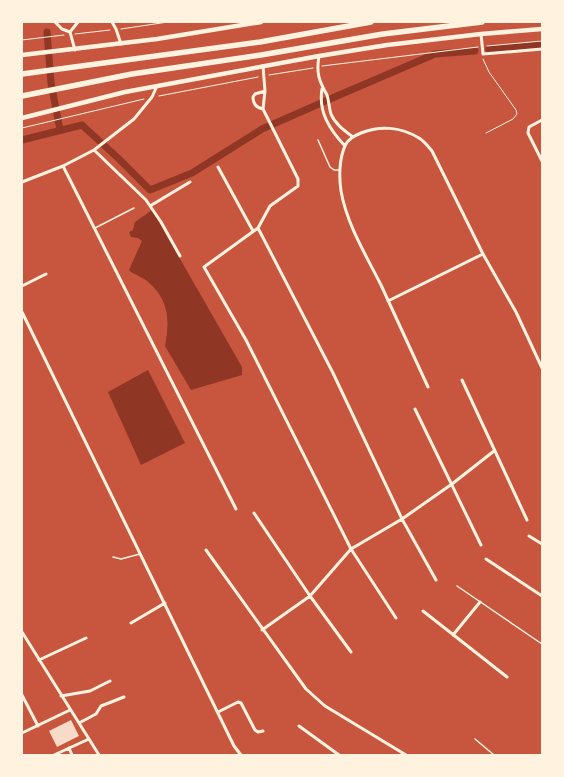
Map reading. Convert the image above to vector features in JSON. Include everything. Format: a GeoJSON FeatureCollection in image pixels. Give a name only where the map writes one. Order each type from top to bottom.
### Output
{"type":"FeatureCollection","features":[{"type":"Feature","properties":{"kind":"highway"},"geometry":{"type":"LineString","coordinates":[[22,74],[260,42],[371,22]]}},
{"type":"Feature","properties":{"kind":"highway"},"geometry":{"type":"LineString","coordinates":[[22,96],[132,74],[261,55],[383,34],[482,22]]}},
{"type":"Feature","properties":{"kind":"main road"},"geometry":{"type":"LineString","coordinates":[[22,55],[121,44],[261,22]]}},
{"type":"Feature","properties":{"kind":"main road"},"geometry":{"type":"LineString","coordinates":[[22,118],[157,85],[319,56],[481,34],[542,29]]}},
{"type":"Feature","properties":{"kind":"street"},"geometry":{"type":"LineString","coordinates":[[56,22],[62,29],[70,33],[75,50]]}},
{"type":"Feature","properties":{"kind":"street"},"geometry":{"type":"LineString","coordinates":[[70,33],[78,22]]}},
{"type":"Feature","properties":{"kind":"street"},"geometry":{"type":"LineString","coordinates":[[112,22],[121,44]]}},
{"type":"Feature","properties":{"kind":"street"},"geometry":{"type":"LineString","coordinates":[[481,34],[482,54],[542,49]]}},
{"type":"Feature","properties":{"kind":"street"},"geometry":{"type":"LineString","coordinates":[[319,56],[317,67],[322,89],[327,96],[334,120],[353,137]]}},
{"type":"Feature","properties":{"kind":"street"},"geometry":{"type":"LineString","coordinates":[[263,66],[265,91],[263,109],[274,134],[298,179],[298,186],[270,206],[258,228],[204,268],[246,340],[352,549],[396,618]]}},
{"type":"Feature","properties":{"kind":"street"},"geometry":{"type":"LineString","coordinates":[[22,182],[63,166],[101,145],[134,119],[152,97],[157,85]]}},
{"type":"Feature","properties":{"kind":"street"},"geometry":{"type":"LineString","coordinates":[[322,89],[320,100],[324,118],[345,146]]}},
{"type":"Feature","properties":{"kind":"street"},"geometry":{"type":"LineString","coordinates":[[263,109],[255,105],[253,97],[255,94],[265,91]]}},
{"type":"Feature","properties":{"kind":"street"},"geometry":{"type":"LineString","coordinates":[[542,120],[529,127],[528,130],[528,133],[542,161]]}},
{"type":"Feature","properties":{"kind":"street"},"geometry":{"type":"LineString","coordinates":[[428,387],[388,301],[352,229],[341,190],[340,170],[345,146],[353,137],[373,129],[386,128],[402,131],[420,139],[432,150],[483,254],[516,312],[542,368]]}},
{"type":"Feature","properties":{"kind":"street"},"geometry":{"type":"LineString","coordinates":[[94,150],[146,200],[161,222],[180,256]]}},
{"type":"Feature","properties":{"kind":"street"},"geometry":{"type":"LineString","coordinates":[[63,166],[236,509]]}},
{"type":"Feature","properties":{"kind":"street"},"geometry":{"type":"LineString","coordinates":[[218,167],[253,231]]}},
{"type":"Feature","properties":{"kind":"street"},"geometry":{"type":"LineString","coordinates":[[150,206],[190,182]]}},
{"type":"Feature","properties":{"kind":"street"},"geometry":{"type":"LineString","coordinates":[[258,228],[333,373],[402,519],[436,580]]}},
{"type":"Feature","properties":{"kind":"street"},"geometry":{"type":"LineString","coordinates":[[388,301],[483,254]]}},
{"type":"Feature","properties":{"kind":"street"},"geometry":{"type":"LineString","coordinates":[[22,286],[46,274]]}},
{"type":"Feature","properties":{"kind":"street"},"geometry":{"type":"LineString","coordinates":[[22,312],[234,746],[241,755]]}},
{"type":"Feature","properties":{"kind":"street"},"geometry":{"type":"LineString","coordinates":[[462,380],[494,452],[527,520]]}},
{"type":"Feature","properties":{"kind":"street"},"geometry":{"type":"LineString","coordinates":[[415,409],[481,545]]}},
{"type":"Feature","properties":{"kind":"street"},"geometry":{"type":"LineString","coordinates":[[262,630],[310,596],[352,549],[402,519],[494,452]]}},
{"type":"Feature","properties":{"kind":"street"},"geometry":{"type":"LineString","coordinates":[[254,513],[310,596],[351,652]]}},
{"type":"Feature","properties":{"kind":"street"},"geometry":{"type":"LineString","coordinates":[[529,536],[542,544]]}},
{"type":"Feature","properties":{"kind":"street"},"geometry":{"type":"LineString","coordinates":[[206,550],[302,685],[326,706],[406,755]]}},
{"type":"Feature","properties":{"kind":"street"},"geometry":{"type":"LineString","coordinates":[[486,560],[542,596]]}},
{"type":"Feature","properties":{"kind":"street"},"geometry":{"type":"LineString","coordinates":[[453,634],[480,602]]}},
{"type":"Feature","properties":{"kind":"street"},"geometry":{"type":"LineString","coordinates":[[131,623],[165,603]]}},
{"type":"Feature","properties":{"kind":"street"},"geometry":{"type":"LineString","coordinates":[[423,611],[507,677]]}},
{"type":"Feature","properties":{"kind":"street"},"geometry":{"type":"LineString","coordinates":[[22,632],[99,755]]}},
{"type":"Feature","properties":{"kind":"street"},"geometry":{"type":"LineString","coordinates":[[39,660],[86,638]]}},
{"type":"Feature","properties":{"kind":"street"},"geometry":{"type":"LineString","coordinates":[[62,696],[90,691],[110,681]]}},
{"type":"Feature","properties":{"kind":"street"},"geometry":{"type":"LineString","coordinates":[[22,695],[38,726]]}},
{"type":"Feature","properties":{"kind":"street"},"geometry":{"type":"LineString","coordinates":[[79,723],[96,714],[101,706],[124,697]]}},
{"type":"Feature","properties":{"kind":"street"},"geometry":{"type":"LineString","coordinates":[[218,712],[238,702],[241,703],[255,730],[258,732],[263,731]]}},
{"type":"Feature","properties":{"kind":"street"},"geometry":{"type":"LineString","coordinates":[[22,733],[70,710]]}},
{"type":"Feature","properties":{"kind":"street"},"geometry":{"type":"LineString","coordinates":[[299,726],[339,755]]}},
{"type":"Feature","properties":{"kind":"street"},"geometry":{"type":"LineString","coordinates":[[54,755],[89,739]]}},
{"type":"Feature","properties":{"kind":"street"},"geometry":{"type":"LineString","coordinates":[[69,748],[72,755]]}},
{"type":"Feature","properties":{"kind":"lane"},"geometry":{"type":"LineString","coordinates":[[318,140],[330,167],[334,170],[340,170]]}},
{"type":"Feature","properties":{"kind":"lane"},"geometry":{"type":"LineString","coordinates":[[95,228],[134,208]]}},
{"type":"Feature","properties":{"kind":"lane"},"geometry":{"type":"LineString","coordinates":[[113,556],[121,559],[141,554]]}},
{"type":"Feature","properties":{"kind":"lane"},"geometry":{"type":"LineString","coordinates":[[457,586],[542,644]]}},
{"type":"Feature","properties":{"kind":"lane"},"geometry":{"type":"LineString","coordinates":[[476,738],[494,755]]}},
{"type":"Feature","properties":{"kind":"path"},"geometry":{"type":"LineString","coordinates":[[22,40],[168,22]]}},
{"type":"Feature","properties":{"kind":"path"},"geometry":{"type":"LineString","coordinates":[[22,128],[152,97],[317,67],[354,61],[481,46],[542,41]]}},
{"type":"Feature","properties":{"kind":"path"},"geometry":{"type":"LineString","coordinates":[[482,54],[484,64],[516,110],[517,114],[514,119],[486,133]]}},
{"type":"Feature","properties":{"kind":"shaded area"},"geometry":{"type":"Polygon","coordinates":[[[152,210],[242,367],[242,375],[191,390],[165,346],[167,336],[167,319],[164,303],[160,295],[147,281],[129,270],[142,241],[138,238],[131,237],[129,232],[133,230],[135,222],[152,210]]]}},
{"type":"Feature","properties":{"kind":"shaded area"},"geometry":{"type":"Polygon","coordinates":[[[148,370],[185,443],[141,465],[108,392],[148,370]]]}},
{"type":"Feature","properties":{"kind":"building"},"geometry":{"type":"Polygon","coordinates":[[[71,720],[79,736],[57,747],[49,731],[71,720]]]}},
{"type":"Feature","properties":{"kind":"waterway"},"geometry":{"type":"LineString","coordinates":[[47,32],[51,83],[60,130]]}},
{"type":"Feature","properties":{"kind":"waterway"},"geometry":{"type":"LineString","coordinates":[[489,49],[542,44]]}},
{"type":"Feature","properties":{"kind":"waterway"},"geometry":{"type":"LineString","coordinates":[[22,140],[82,125],[150,190],[192,173],[262,129],[435,54],[475,51]]}}]}
